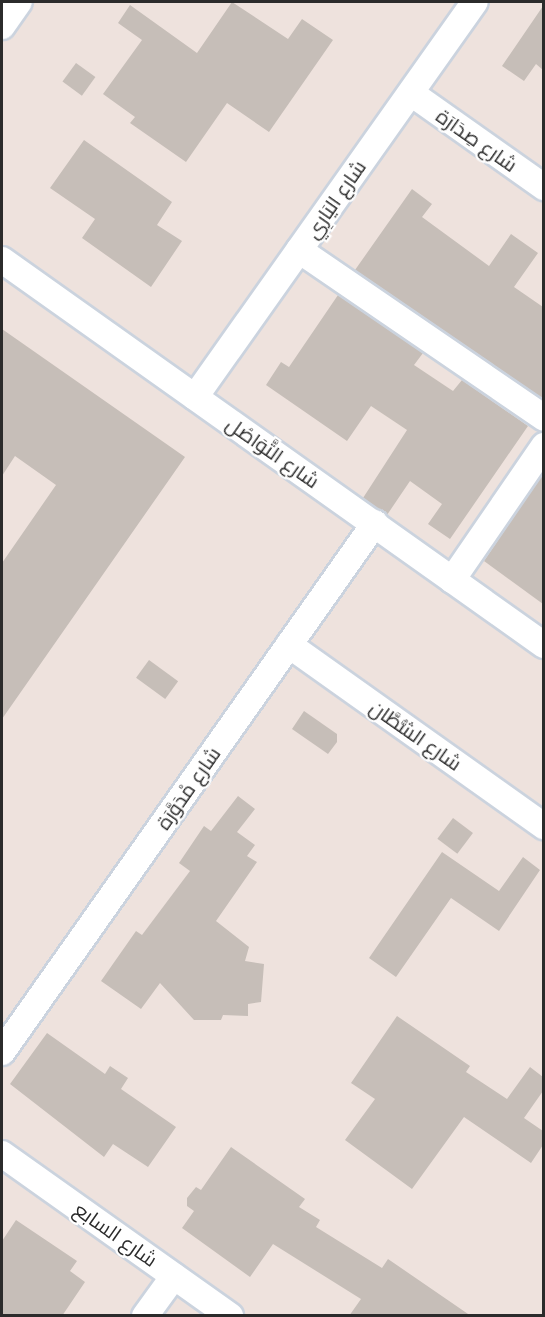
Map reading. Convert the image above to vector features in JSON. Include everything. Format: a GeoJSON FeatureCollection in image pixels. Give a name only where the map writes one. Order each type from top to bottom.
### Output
{"type":"FeatureCollection","features":[{"type":"Feature","properties":{"kind":"street"},"geometry":{"type":"LineString","coordinates":[[2,26],[19,2]]}},
{"type":"Feature","properties":{"kind":"street","name":"شارع اليَارِي"},"geometry":{"type":"LineString","coordinates":[[195,397],[475,2]]}},
{"type":"Feature","properties":{"kind":"street","name":"شارع صِدَارَة"},"geometry":{"type":"LineString","coordinates":[[411,93],[543,187]]}},
{"type":"Feature","properties":{"kind":"street"},"geometry":{"type":"LineString","coordinates":[[299,250],[543,418]]}},
{"type":"Feature","properties":{"kind":"street","name":"شارع التَّوَاصُل"},"geometry":{"type":"LineString","coordinates":[[2,260],[543,645]]}},
{"type":"Feature","properties":{"kind":"street"},"geometry":{"type":"LineString","coordinates":[[452,580],[543,446]]}},
{"type":"Feature","properties":{"kind":"street","name":"شارع مْدَوَّرَة"},"geometry":{"type":"LineString","coordinates":[[2,1052],[375,524]]}},
{"type":"Feature","properties":{"kind":"street","name":"شارع الشُّطَّان"},"geometry":{"type":"LineString","coordinates":[[289,645],[543,826]]}},
{"type":"Feature","properties":{"kind":"street","name":"شارع السابع"},"geometry":{"type":"LineString","coordinates":[[2,1154],[230,1316]]}},
{"type":"Feature","properties":{"kind":"street"},"geometry":{"type":"LineString","coordinates":[[145,1316],[174,1276]]}},
{"type":"Feature","properties":{"kind":"building"},"geometry":{"type":"Polygon","coordinates":[[[232,2],[288,39],[302,19],[333,40],[269,132],[227,103],[186,162],[130,123],[135,117],[103,94],[142,40],[118,23],[130,5],[197,53],[232,2]]]}},
{"type":"Feature","properties":{"kind":"building"},"geometry":{"type":"Polygon","coordinates":[[[543,6],[543,70],[536,64],[524,81],[502,66],[543,6]]]}},
{"type":"Feature","properties":{"kind":"building"},"geometry":{"type":"Polygon","coordinates":[[[76,63],[95,77],[82,96],[62,82],[76,63]]]}},
{"type":"Feature","properties":{"kind":"building"},"geometry":{"type":"Polygon","coordinates":[[[84,140],[172,202],[157,225],[182,241],[151,287],[82,238],[95,219],[50,188],[84,140]]]}},
{"type":"Feature","properties":{"kind":"building"},"geometry":{"type":"Polygon","coordinates":[[[412,189],[432,204],[422,217],[489,266],[511,234],[538,253],[514,287],[543,307],[543,399],[355,270],[412,189]]]}},
{"type":"Feature","properties":{"kind":"building"},"geometry":{"type":"Polygon","coordinates":[[[338,295],[423,353],[414,365],[453,391],[462,380],[528,426],[450,539],[428,524],[442,504],[410,481],[387,515],[363,498],[407,430],[371,406],[347,441],[266,385],[281,362],[289,367],[338,295]]]}},
{"type":"Feature","properties":{"kind":"building"},"geometry":{"type":"Polygon","coordinates":[[[2,329],[185,457],[2,719],[2,563],[56,485],[15,456],[2,476],[2,329]]]}},
{"type":"Feature","properties":{"kind":"building"},"geometry":{"type":"Polygon","coordinates":[[[543,473],[543,604],[484,561],[543,473]]]}},
{"type":"Feature","properties":{"kind":"building"},"geometry":{"type":"Polygon","coordinates":[[[149,660],[178,681],[165,699],[136,678],[149,660]]]}},
{"type":"Feature","properties":{"kind":"building"},"geometry":{"type":"Polygon","coordinates":[[[304,711],[337,734],[337,742],[328,754],[292,729],[304,711]]]}},
{"type":"Feature","properties":{"kind":"building"},"geometry":{"type":"Polygon","coordinates":[[[238,796],[255,809],[237,832],[255,845],[247,856],[257,862],[216,921],[249,947],[245,961],[264,964],[261,1002],[248,1004],[248,1016],[223,1015],[221,1020],[194,1020],[160,983],[141,1009],[101,981],[136,931],[142,935],[190,871],[179,863],[204,826],[211,831],[238,796]]]}},
{"type":"Feature","properties":{"kind":"building"},"geometry":{"type":"Polygon","coordinates":[[[453,818],[473,833],[457,854],[437,839],[453,818]]]}},
{"type":"Feature","properties":{"kind":"building"},"geometry":{"type":"Polygon","coordinates":[[[442,852],[499,891],[523,857],[540,870],[499,931],[451,898],[396,977],[369,958],[442,852]]]}},
{"type":"Feature","properties":{"kind":"building"},"geometry":{"type":"Polygon","coordinates":[[[397,1016],[470,1066],[466,1072],[507,1099],[530,1067],[543,1077],[543,1091],[524,1118],[543,1131],[543,1145],[531,1163],[464,1117],[412,1189],[345,1140],[375,1099],[351,1083],[397,1016]]]}},
{"type":"Feature","properties":{"kind":"building"},"geometry":{"type":"Polygon","coordinates":[[[47,1033],[105,1074],[110,1066],[128,1078],[121,1089],[176,1127],[148,1167],[113,1144],[104,1157],[10,1084],[47,1033]]]}},
{"type":"Feature","properties":{"kind":"building"},"geometry":{"type":"Polygon","coordinates":[[[231,1147],[305,1199],[299,1207],[320,1220],[316,1227],[382,1268],[388,1259],[471,1316],[349,1316],[361,1299],[273,1244],[250,1277],[182,1228],[194,1211],[187,1206],[187,1198],[196,1187],[201,1190],[231,1147]]]}},
{"type":"Feature","properties":{"kind":"building"},"geometry":{"type":"Polygon","coordinates":[[[16,1220],[77,1261],[70,1271],[85,1282],[62,1316],[2,1316],[2,1241],[16,1220]]]}}]}
